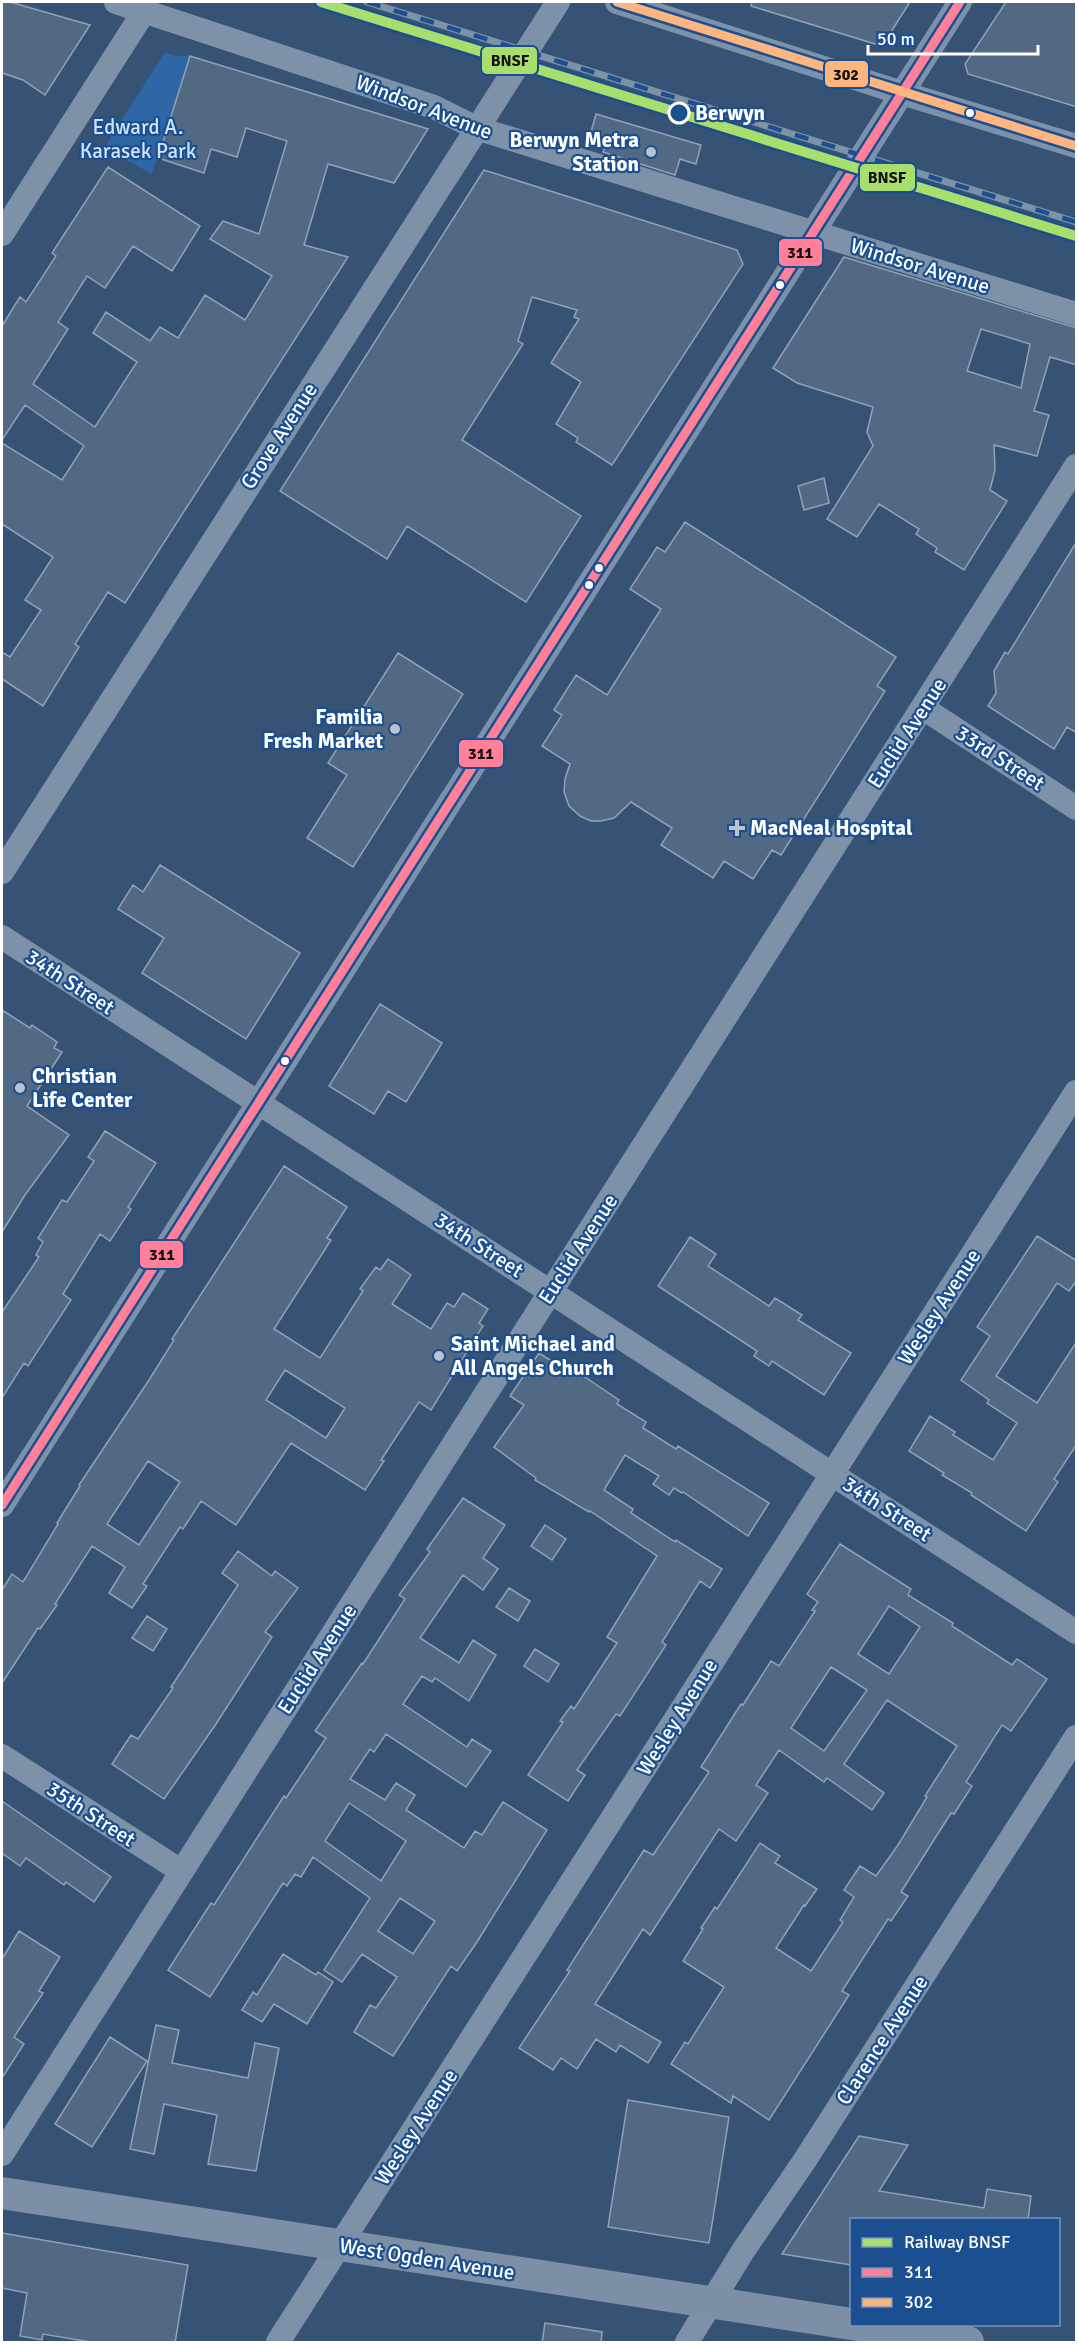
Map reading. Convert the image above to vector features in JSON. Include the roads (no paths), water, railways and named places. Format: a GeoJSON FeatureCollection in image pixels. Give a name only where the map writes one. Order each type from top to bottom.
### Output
{"type":"FeatureCollection","features":[{"type":"Feature","properties":{"kind":"main road","name":"West Ogden Avenue"},"geometry":{"type":"LineString","coordinates":[[2,2193],[850,2325]]}},
{"type":"Feature","properties":{"kind":"main road","name":"West Ogden Avenue"},"geometry":{"type":"LineString","coordinates":[[859,2326],[968,2343]]}},
{"type":"Feature","properties":{"kind":"street","name":"Windsor Avenue"},"geometry":{"type":"LineString","coordinates":[[116,2],[434,107],[476,128],[1077,314]]}},
{"type":"Feature","properties":{"kind":"street","name":"Grove Avenue"},"geometry":{"type":"LineString","coordinates":[[2,872],[558,2]]}},
{"type":"Feature","properties":{"kind":"street"},"geometry":{"type":"LineString","coordinates":[[617,2],[1077,146]]}},
{"type":"Feature","properties":{"kind":"street"},"geometry":{"type":"LineString","coordinates":[[2,1505],[960,2]]}},
{"type":"Feature","properties":{"kind":"street"},"geometry":{"type":"LineString","coordinates":[[2,234],[145,10]]}},
{"type":"Feature","properties":{"kind":"street","name":"Euclid Avenue"},"geometry":{"type":"LineString","coordinates":[[2,2154],[1077,466]]}},
{"type":"Feature","properties":{"kind":"street","name":"33rd Street"},"geometry":{"type":"LineString","coordinates":[[922,708],[1077,807]]}},
{"type":"Feature","properties":{"kind":"street","name":"34th Street"},"geometry":{"type":"LineString","coordinates":[[2,937],[1077,1632]]}},
{"type":"Feature","properties":{"kind":"street","name":"Wesley Avenue"},"geometry":{"type":"LineString","coordinates":[[278,2343],[1077,1092]]}},
{"type":"Feature","properties":{"kind":"street","name":"Clarence Avenue"},"geometry":{"type":"LineString","coordinates":[[687,2343],[743,2251],[806,2160],[1077,1737]]}},
{"type":"Feature","properties":{"kind":"street","name":"35th Street"},"geometry":{"type":"LineString","coordinates":[[2,1756],[181,1871]]}},
{"type":"Feature","properties":{"kind":"railway"},"geometry":{"type":"LineString","coordinates":[[367,2],[1076,222]]}},
{"type":"Feature","properties":{"kind":"rail line","name":"BNSF"},"geometry":{"type":"LineString","coordinates":[[321,2],[1076,236]]}},
{"type":"Feature","properties":{"kind":"place","name":"Berwyn"},"geometry":{"type":"Point","coordinates":[679,113]}},
{"type":"Feature","properties":{"kind":"place","name":"Berwyn Metra Station"},"geometry":{"type":"Point","coordinates":[651,152]}},
{"type":"Feature","properties":{"kind":"place","name":"Familia Fresh Market"},"geometry":{"type":"Point","coordinates":[395,729]}},
{"type":"Feature","properties":{"kind":"place","name":"MacNeal Hospital"},"geometry":{"type":"Point","coordinates":[737,828]}},
{"type":"Feature","properties":{"kind":"place","name":"Christian Life Center"},"geometry":{"type":"Point","coordinates":[20,1088]}},
{"type":"Feature","properties":{"kind":"place","name":"Saint Michael and All Angels Church"},"geometry":{"type":"Point","coordinates":[439,1356]}},
{"type":"Feature","properties":{"kind":"park label","name":"Edward A. Karasek Park"},"geometry":{"type":"Point","coordinates":[138,139]}}]}
